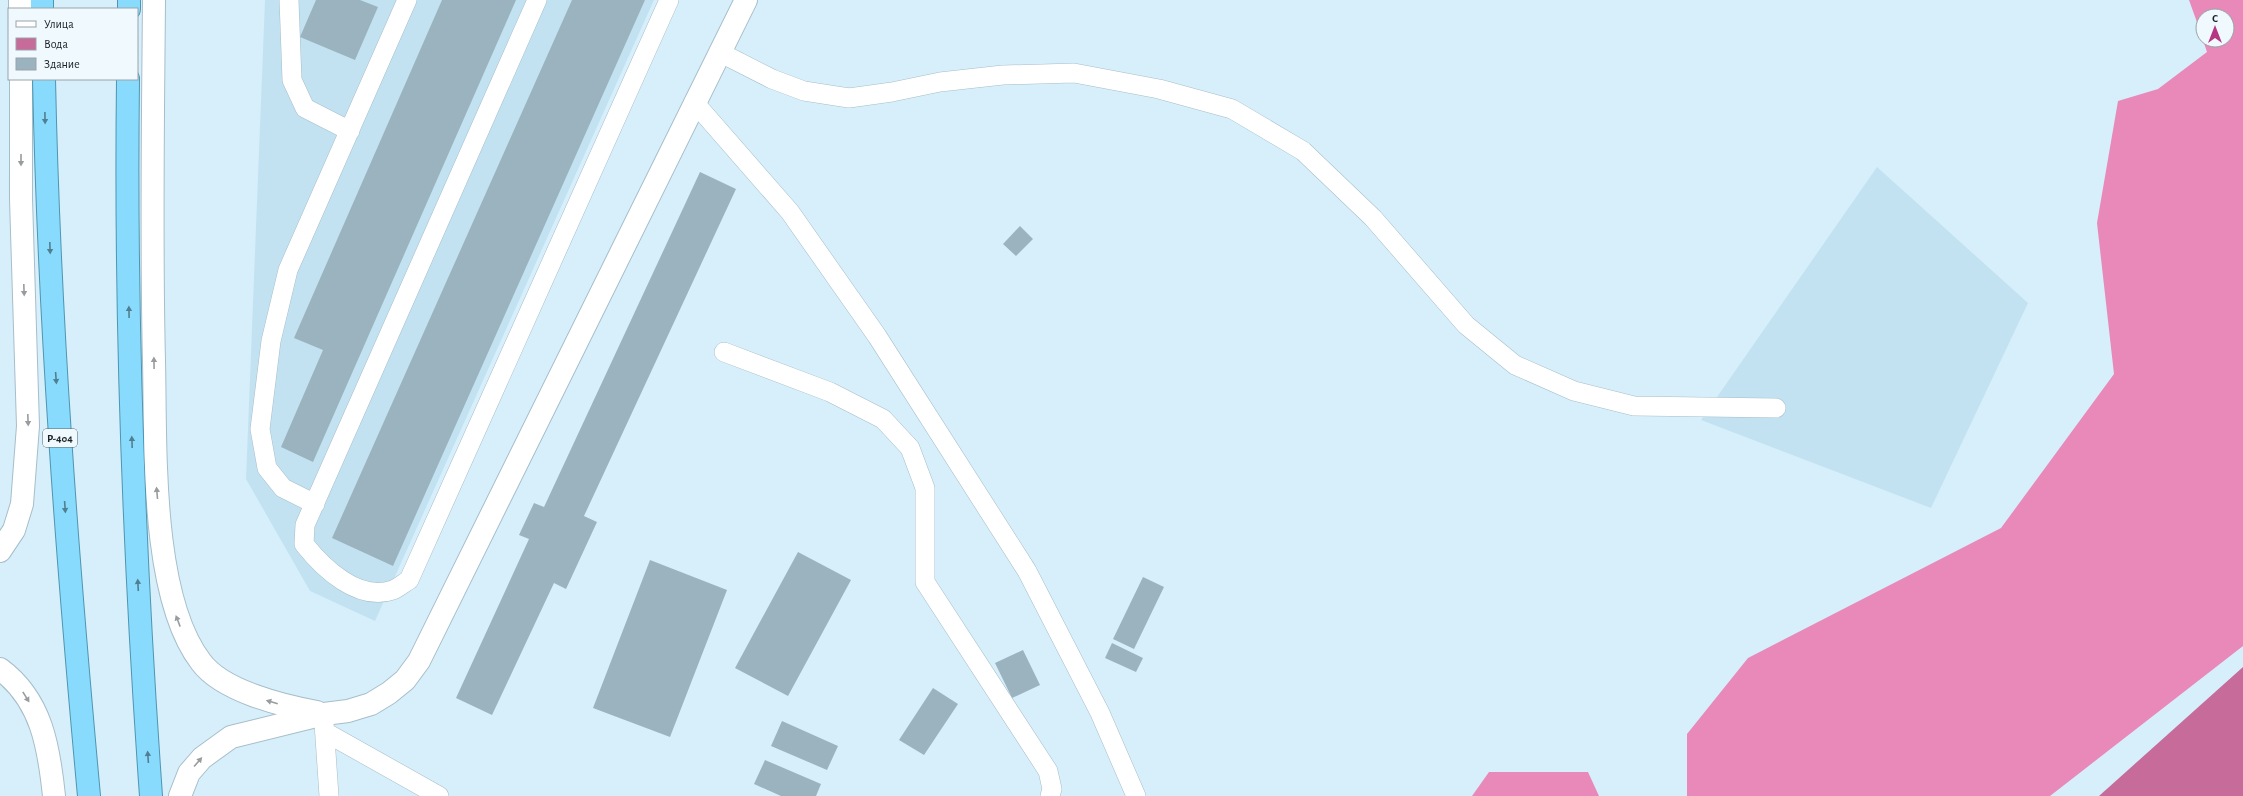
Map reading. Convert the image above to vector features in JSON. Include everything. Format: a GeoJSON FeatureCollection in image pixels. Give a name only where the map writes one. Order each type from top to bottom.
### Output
{"type":"FeatureCollection","features":[{"type":"Feature","properties":{"kind":"highway","name":"Р-404"},"geometry":{"type":"LineString","coordinates":[[44,80],[54,345],[72,618],[89,796]]}},
{"type":"Feature","properties":{"kind":"highway"},"geometry":{"type":"LineString","coordinates":[[128,80],[130,366],[135,528],[151,796]]}},
{"type":"Feature","properties":{"kind":"street"},"geometry":{"type":"LineString","coordinates":[[154,0],[152,269],[157,490],[164,558],[175,613],[186,641],[202,665],[223,680],[263,699],[324,723]]}},
{"type":"Feature","properties":{"kind":"street"},"geometry":{"type":"LineString","coordinates":[[180,796],[189,773],[202,758],[231,737],[324,723],[348,711],[371,704],[389,693],[405,680],[419,661],[694,102],[746,0]]}},
{"type":"Feature","properties":{"kind":"street"},"geometry":{"type":"LineString","coordinates":[[0,551],[14,530],[22,504],[28,426],[21,199],[20,80]]}},
{"type":"Feature","properties":{"kind":"street"},"geometry":{"type":"LineString","coordinates":[[0,669],[14,679],[26,696],[36,715],[50,752],[54,796]]}},
{"type":"Feature","properties":{"kind":"lane"},"geometry":{"type":"LineString","coordinates":[[289,0],[292,80],[306,108],[350,130]]}},
{"type":"Feature","properties":{"kind":"lane"},"geometry":{"type":"LineString","coordinates":[[315,504],[283,488],[267,468],[260,429],[271,341],[288,270],[407,0]]}},
{"type":"Feature","properties":{"kind":"lane"},"geometry":{"type":"LineString","coordinates":[[537,0],[306,525],[304,544],[317,560],[349,585],[375,592],[392,590],[409,580],[669,0]]}},
{"type":"Feature","properties":{"kind":"lane"},"geometry":{"type":"LineString","coordinates":[[719,52],[772,79],[804,91],[848,98],[892,92],[940,82],[1003,75],[1074,74],[1159,89],[1232,109],[1303,151],[1373,218],[1466,325],[1515,365],[1574,391],[1634,406],[1776,408]]}},
{"type":"Feature","properties":{"kind":"lane"},"geometry":{"type":"LineString","coordinates":[[694,102],[790,212],[877,336],[1027,571],[1100,713],[1136,796]]}},
{"type":"Feature","properties":{"kind":"lane"},"geometry":{"type":"LineString","coordinates":[[724,352],[830,392],[884,418],[910,448],[925,488],[925,582],[1048,771],[1052,789],[1050,796]]}},
{"type":"Feature","properties":{"kind":"lane"},"geometry":{"type":"LineString","coordinates":[[324,723],[329,796]]}},
{"type":"Feature","properties":{"kind":"lane"},"geometry":{"type":"LineString","coordinates":[[324,723],[439,796]]}},
{"type":"Feature","properties":{"kind":"shaded area"},"geometry":{"type":"Polygon","coordinates":[[[265,0],[654,0],[375,621],[310,591],[246,479],[265,0]]]}},
{"type":"Feature","properties":{"kind":"shaded area"},"geometry":{"type":"Polygon","coordinates":[[[2189,0],[2243,0],[2243,646],[2050,796],[1687,796],[1687,734],[1748,658],[2001,528],[2114,374],[2097,223],[2118,101],[2158,89],[2207,52],[2206,48],[2235,48],[2235,8],[2195,8],[2195,17],[2189,0]]]}},
{"type":"Feature","properties":{"kind":"shaded area"},"geometry":{"type":"Polygon","coordinates":[[[1877,167],[2028,303],[1931,508],[1701,420],[1877,167]]]}},
{"type":"Feature","properties":{"kind":"shaded area"},"geometry":{"type":"Polygon","coordinates":[[[1489,772],[1588,772],[1599,796],[1472,796],[1489,772]]]}},
{"type":"Feature","properties":{"kind":"water"},"geometry":{"type":"Polygon","coordinates":[[[2243,667],[2243,796],[2099,796],[2243,667]]]}},
{"type":"Feature","properties":{"kind":"building"},"geometry":{"type":"Polygon","coordinates":[[[316,0],[360,0],[378,7],[355,60],[300,37],[316,0]]]}},
{"type":"Feature","properties":{"kind":"building"},"geometry":{"type":"Polygon","coordinates":[[[442,0],[516,0],[313,462],[281,447],[323,350],[294,338],[442,0]]]}},
{"type":"Feature","properties":{"kind":"building"},"geometry":{"type":"Polygon","coordinates":[[[572,0],[645,0],[393,566],[332,538],[572,0]]]}},
{"type":"Feature","properties":{"kind":"building"},"geometry":{"type":"Polygon","coordinates":[[[700,172],[736,189],[584,516],[597,522],[566,589],[554,583],[492,715],[456,698],[529,539],[519,535],[534,503],[544,507],[700,172]]]}},
{"type":"Feature","properties":{"kind":"building"},"geometry":{"type":"Polygon","coordinates":[[[1020,226],[1033,239],[1016,256],[1003,244],[1020,226]]]}},
{"type":"Feature","properties":{"kind":"building"},"geometry":{"type":"Polygon","coordinates":[[[798,552],[851,580],[788,696],[735,668],[798,552]]]}},
{"type":"Feature","properties":{"kind":"building"},"geometry":{"type":"Polygon","coordinates":[[[650,560],[727,590],[670,737],[593,708],[650,560]]]}},
{"type":"Feature","properties":{"kind":"building"},"geometry":{"type":"Polygon","coordinates":[[[1143,577],[1164,587],[1134,649],[1113,639],[1143,577]]]}},
{"type":"Feature","properties":{"kind":"building"},"geometry":{"type":"Polygon","coordinates":[[[1112,643],[1143,658],[1136,672],[1105,658],[1112,643]]]}},
{"type":"Feature","properties":{"kind":"building"},"geometry":{"type":"Polygon","coordinates":[[[1023,650],[1040,685],[1012,698],[995,663],[1023,650]]]}},
{"type":"Feature","properties":{"kind":"building"},"geometry":{"type":"Polygon","coordinates":[[[933,688],[958,704],[924,755],[899,740],[933,688]]]}},
{"type":"Feature","properties":{"kind":"building"},"geometry":{"type":"Polygon","coordinates":[[[782,721],[838,746],[827,770],[771,746],[782,721]]]}},
{"type":"Feature","properties":{"kind":"building"},"geometry":{"type":"Polygon","coordinates":[[[765,760],[821,784],[816,796],[781,796],[754,784],[765,760]]]}}]}
